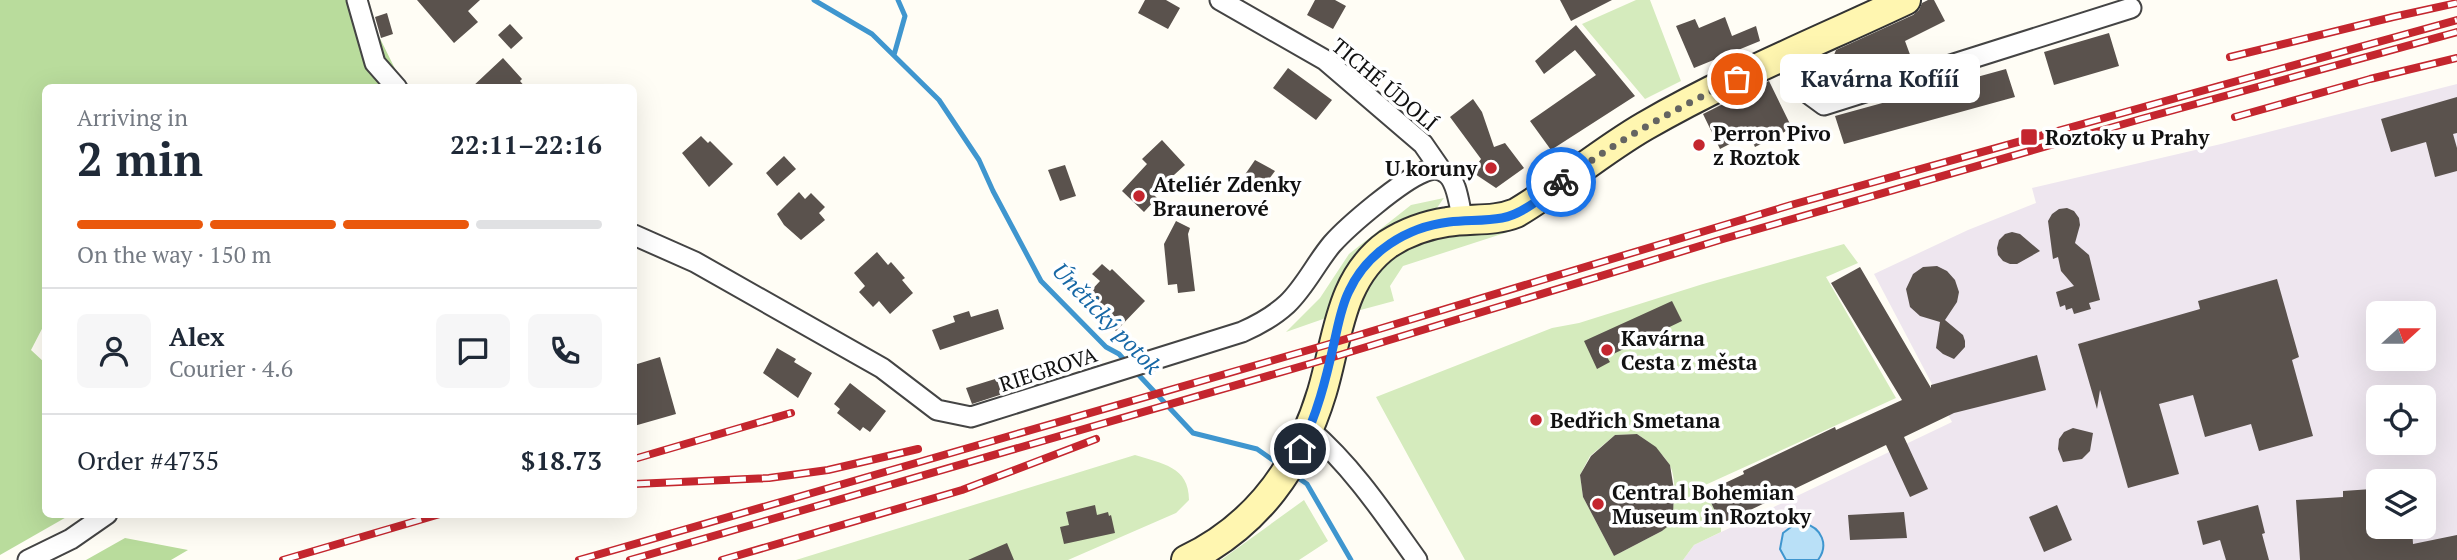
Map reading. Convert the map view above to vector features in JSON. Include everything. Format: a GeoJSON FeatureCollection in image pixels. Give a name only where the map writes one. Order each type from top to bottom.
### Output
{"type":"FeatureCollection","features":[{"type":"Feature","properties":{"kind":"main road"},"geometry":{"type":"LineString","coordinates":[[1186,560],[1240,526],[1279,485],[1305,440],[1323,390],[1344,305],[1359,272],[1386,246],[1405,234],[1447,222],[1504,218],[1516,213],[1593,158],[1646,126],[1906,0]]}},
{"type":"Feature","properties":{"kind":"street"},"geometry":{"type":"LineString","coordinates":[[357,0],[375,63],[393,84]]}},
{"type":"Feature","properties":{"kind":"street","name":"TICHÉ ÚDOLÍ"},"geometry":{"type":"LineString","coordinates":[[1220,0],[1325,61],[1423,144],[1441,170]]}},
{"type":"Feature","properties":{"kind":"street"},"geometry":{"type":"LineString","coordinates":[[1787,56],[1798,86],[1824,105],[2131,8]]}},
{"type":"Feature","properties":{"kind":"street","name":"RIEGROVA"},"geometry":{"type":"LineString","coordinates":[[637,236],[695,262],[882,368],[937,410],[971,417],[1242,332],[1270,317],[1292,300],[1329,248],[1351,226],[1417,175],[1431,169],[1441,170]]}},
{"type":"Feature","properties":{"kind":"street"},"geometry":{"type":"LineString","coordinates":[[1441,170],[1449,175],[1454,184],[1463,221]]}},
{"type":"Feature","properties":{"kind":"street"},"geometry":{"type":"LineString","coordinates":[[1305,440],[1333,450],[1367,490],[1417,560]]}},
{"type":"Feature","properties":{"kind":"street"},"geometry":{"type":"LineString","coordinates":[[28,560],[71,539],[101,518]]}},
{"type":"Feature","properties":{"kind":"shaded area"},"geometry":{"type":"Polygon","coordinates":[[[2457,84],[2457,560],[1683,560],[1694,545],[1952,422],[1874,274],[1968,230],[2036,203],[2032,188],[2221,144],[2457,84]]]}},
{"type":"Feature","properties":{"kind":"green space"},"geometry":{"type":"Polygon","coordinates":[[[0,0],[361,0],[403,84],[42,84],[42,329],[31,350],[42,360],[42,518],[65,518],[0,555],[0,0]]]}},
{"type":"Feature","properties":{"kind":"green space"},"geometry":{"type":"Polygon","coordinates":[[[1636,0],[1650,0],[1681,81],[1645,99],[1582,24],[1636,0]]]}},
{"type":"Feature","properties":{"kind":"green space"},"geometry":{"type":"Polygon","coordinates":[[[1444,198],[1430,213],[1398,224],[1370,240],[1359,250],[1342,274],[1326,318],[1286,332],[1320,298],[1349,254],[1411,205],[1444,198]]]}},
{"type":"Feature","properties":{"kind":"green space"},"geometry":{"type":"Polygon","coordinates":[[[1512,227],[1514,230],[1403,266],[1390,286],[1394,301],[1353,312],[1361,293],[1380,266],[1413,244],[1451,234],[1512,227]]]}},
{"type":"Feature","properties":{"kind":"green space"},"geometry":{"type":"Polygon","coordinates":[[[1844,244],[1858,263],[1826,277],[1896,398],[1703,486],[1721,524],[1721,532],[1694,545],[1683,560],[1465,560],[1376,397],[1552,328],[1579,323],[1844,244]],[[1637,434],[1615,435],[1590,456],[1580,475],[1583,497],[1614,556],[1662,531],[1667,526],[1673,509],[1672,470],[1662,455],[1637,434]]]}},
{"type":"Feature","properties":{"kind":"green space"},"geometry":{"type":"Polygon","coordinates":[[[1135,455],[1164,464],[1179,473],[1188,489],[1189,500],[1176,513],[1068,560],[796,560],[1135,455]]]}},
{"type":"Feature","properties":{"kind":"green space"},"geometry":{"type":"Polygon","coordinates":[[[1304,500],[1328,541],[1299,560],[1221,560],[1304,500]]]}},
{"type":"Feature","properties":{"kind":"green space"},"geometry":{"type":"Polygon","coordinates":[[[125,538],[188,550],[171,560],[86,560],[125,538]]]}},
{"type":"Feature","properties":{"kind":"water"},"geometry":{"type":"Polygon","coordinates":[[[1804,523],[1815,529],[1822,538],[1821,554],[1818,560],[1786,560],[1780,549],[1783,533],[1795,524],[1804,523]]]}},
{"type":"Feature","properties":{"kind":"building"},"geometry":{"type":"Polygon","coordinates":[[[417,0],[480,0],[468,11],[478,22],[454,43],[417,0]]]}},
{"type":"Feature","properties":{"kind":"building"},"geometry":{"type":"Polygon","coordinates":[[[1145,0],[1166,0],[1180,8],[1168,29],[1138,13],[1145,0]]]}},
{"type":"Feature","properties":{"kind":"building"},"geometry":{"type":"Polygon","coordinates":[[[1315,0],[1335,0],[1346,6],[1333,29],[1307,15],[1315,0]]]}},
{"type":"Feature","properties":{"kind":"building"},"geometry":{"type":"Polygon","coordinates":[[[1560,0],[1612,0],[1571,21],[1560,0]]]}},
{"type":"Feature","properties":{"kind":"building"},"geometry":{"type":"Polygon","coordinates":[[[1934,0],[1945,21],[1905,41],[1912,60],[1886,68],[1883,62],[1858,74],[1854,66],[1844,71],[1830,65],[1836,50],[1913,15],[1922,3],[1934,0]]]}},
{"type":"Feature","properties":{"kind":"building"},"geometry":{"type":"Polygon","coordinates":[[[387,13],[393,34],[381,38],[375,17],[387,13]]]}},
{"type":"Feature","properties":{"kind":"building"},"geometry":{"type":"Polygon","coordinates":[[[1725,17],[1732,36],[1756,26],[1760,41],[1694,68],[1676,26],[1695,19],[1699,28],[1725,17]]]}},
{"type":"Feature","properties":{"kind":"building"},"geometry":{"type":"Polygon","coordinates":[[[510,24],[523,38],[511,49],[498,35],[510,24]]]}},
{"type":"Feature","properties":{"kind":"building"},"geometry":{"type":"Polygon","coordinates":[[[1576,25],[1635,96],[1551,150],[1530,121],[1596,75],[1575,50],[1544,74],[1535,61],[1576,25]]]}},
{"type":"Feature","properties":{"kind":"building"},"geometry":{"type":"Polygon","coordinates":[[[2109,33],[2119,66],[2054,85],[2044,52],[2109,33]]]}},
{"type":"Feature","properties":{"kind":"building"},"geometry":{"type":"Polygon","coordinates":[[[503,58],[522,79],[520,81],[523,84],[475,84],[503,58]]]}},
{"type":"Feature","properties":{"kind":"building"},"geometry":{"type":"Polygon","coordinates":[[[1288,68],[1332,100],[1316,120],[1273,88],[1288,68]]]}},
{"type":"Feature","properties":{"kind":"building"},"geometry":{"type":"Polygon","coordinates":[[[2006,69],[2015,97],[1844,144],[1835,116],[2006,69]]]}},
{"type":"Feature","properties":{"kind":"building"},"geometry":{"type":"Polygon","coordinates":[[[1769,81],[1792,128],[1755,147],[1749,134],[1720,149],[1703,114],[1769,81]]]}},
{"type":"Feature","properties":{"kind":"building"},"geometry":{"type":"Polygon","coordinates":[[[2457,97],[2457,133],[2453,134],[2457,148],[2457,171],[2435,177],[2426,142],[2391,152],[2381,119],[2457,97]]]}},
{"type":"Feature","properties":{"kind":"building"},"geometry":{"type":"Polygon","coordinates":[[[1473,99],[1482,112],[1494,147],[1505,143],[1524,168],[1496,188],[1472,172],[1481,159],[1450,117],[1473,99]]]}},
{"type":"Feature","properties":{"kind":"building"},"geometry":{"type":"Polygon","coordinates":[[[701,136],[708,143],[710,141],[733,164],[709,187],[682,153],[701,136]]]}},
{"type":"Feature","properties":{"kind":"building"},"geometry":{"type":"Polygon","coordinates":[[[1162,140],[1185,165],[1153,194],[1157,198],[1144,212],[1122,191],[1147,164],[1142,159],[1162,140]]]}},
{"type":"Feature","properties":{"kind":"building"},"geometry":{"type":"Polygon","coordinates":[[[784,156],[796,169],[777,186],[766,173],[784,156]]]}},
{"type":"Feature","properties":{"kind":"building"},"geometry":{"type":"Polygon","coordinates":[[[1255,160],[1275,171],[1263,187],[1244,176],[1255,160]]]}},
{"type":"Feature","properties":{"kind":"building"},"geometry":{"type":"Polygon","coordinates":[[[1065,165],[1076,196],[1060,201],[1048,170],[1065,165]]]}},
{"type":"Feature","properties":{"kind":"building"},"geometry":{"type":"Polygon","coordinates":[[[799,192],[805,199],[811,193],[825,207],[819,213],[825,220],[801,240],[784,225],[777,214],[799,192]]]}},
{"type":"Feature","properties":{"kind":"building"},"geometry":{"type":"Polygon","coordinates":[[[2059,209],[2074,211],[2079,218],[2075,243],[2089,255],[2100,300],[2089,303],[2091,309],[2074,314],[2072,308],[2066,310],[2065,305],[2060,307],[2056,292],[2074,286],[2061,271],[2058,257],[2053,259],[2048,221],[2059,209]]]}},
{"type":"Feature","properties":{"kind":"building"},"geometry":{"type":"Polygon","coordinates":[[[1176,221],[1190,228],[1188,234],[1195,291],[1178,293],[1177,284],[1168,285],[1164,244],[1176,221]]]}},
{"type":"Feature","properties":{"kind":"building"},"geometry":{"type":"Polygon","coordinates":[[[2012,232],[2020,234],[2040,251],[2017,264],[2003,261],[1998,255],[1999,240],[2012,232]]]}},
{"type":"Feature","properties":{"kind":"building"},"geometry":{"type":"Polygon","coordinates":[[[877,252],[888,265],[891,262],[905,278],[902,280],[913,293],[890,314],[879,301],[873,307],[859,292],[865,286],[854,273],[877,252]]]}},
{"type":"Feature","properties":{"kind":"building"},"geometry":{"type":"Polygon","coordinates":[[[1102,264],[1110,271],[1112,269],[1145,301],[1116,331],[1103,318],[1107,314],[1087,295],[1100,281],[1092,274],[1102,264]]]}},
{"type":"Feature","properties":{"kind":"building"},"geometry":{"type":"Polygon","coordinates":[[[1937,266],[1947,271],[1955,280],[1959,292],[1957,302],[1945,320],[1963,335],[1965,341],[1965,347],[1954,359],[1936,348],[1940,322],[1920,316],[1910,307],[1906,289],[1913,274],[1923,267],[1937,266]]]}},
{"type":"Feature","properties":{"kind":"building"},"geometry":{"type":"Polygon","coordinates":[[[1860,267],[1931,388],[1931,385],[2037,355],[2046,390],[1954,413],[1904,437],[1928,489],[1910,497],[1886,445],[1721,524],[1706,492],[1744,474],[1743,471],[1835,427],[1836,430],[1902,400],[1831,283],[1860,267]]]}},
{"type":"Feature","properties":{"kind":"building"},"geometry":{"type":"Polygon","coordinates":[[[2277,279],[2299,357],[2292,360],[2313,436],[2259,451],[2251,424],[2205,437],[2193,395],[2159,404],[2179,474],[2128,488],[2100,390],[2097,409],[2078,344],[2200,309],[2198,301],[2277,279]]]}},
{"type":"Feature","properties":{"kind":"building"},"geometry":{"type":"Polygon","coordinates":[[[1672,301],[1682,321],[1607,357],[1610,362],[1597,369],[1584,341],[1672,301]]]}},
{"type":"Feature","properties":{"kind":"building"},"geometry":{"type":"Polygon","coordinates":[[[998,309],[1004,329],[940,350],[932,330],[955,322],[953,316],[969,311],[971,317],[998,309]]]}},
{"type":"Feature","properties":{"kind":"building"},"geometry":{"type":"Polygon","coordinates":[[[777,348],[812,373],[798,398],[763,373],[777,348]]]}},
{"type":"Feature","properties":{"kind":"building"},"geometry":{"type":"Polygon","coordinates":[[[660,357],[676,414],[637,425],[637,364],[660,357]]]}},
{"type":"Feature","properties":{"kind":"building"},"geometry":{"type":"Polygon","coordinates":[[[1008,375],[1012,391],[972,404],[966,388],[1008,375]]]}},
{"type":"Feature","properties":{"kind":"building"},"geometry":{"type":"Polygon","coordinates":[[[850,383],[886,411],[870,432],[863,427],[860,431],[837,413],[840,409],[834,404],[850,383]]]}},
{"type":"Feature","properties":{"kind":"building"},"geometry":{"type":"Polygon","coordinates":[[[2073,428],[2093,433],[2090,451],[2082,459],[2063,462],[2058,449],[2059,439],[2064,432],[2073,428]]]}},
{"type":"Feature","properties":{"kind":"building"},"geometry":{"type":"Polygon","coordinates":[[[1637,434],[1656,447],[1670,465],[1674,490],[1673,516],[1662,531],[1614,556],[1583,497],[1580,475],[1591,456],[1615,435],[1637,434]]]}},
{"type":"Feature","properties":{"kind":"building"},"geometry":{"type":"Polygon","coordinates":[[[2366,489],[2366,539],[2413,539],[2413,544],[2457,535],[2457,560],[2300,560],[2296,500],[2343,497],[2343,491],[2366,489]]]}},
{"type":"Feature","properties":{"kind":"building"},"geometry":{"type":"Polygon","coordinates":[[[1095,505],[1097,515],[1108,512],[1109,516],[1111,515],[1115,533],[1064,544],[1060,527],[1069,525],[1066,512],[1095,505]]]}},
{"type":"Feature","properties":{"kind":"building"},"geometry":{"type":"Polygon","coordinates":[[[2057,505],[2072,540],[2044,552],[2029,517],[2057,505]]]}},
{"type":"Feature","properties":{"kind":"building"},"geometry":{"type":"Polygon","coordinates":[[[2258,505],[2269,560],[2226,560],[2220,540],[2203,545],[2197,521],[2258,505]]]}},
{"type":"Feature","properties":{"kind":"building"},"geometry":{"type":"Polygon","coordinates":[[[1904,512],[1907,538],[1850,540],[1848,515],[1904,512]]]}},
{"type":"Feature","properties":{"kind":"building"},"geometry":{"type":"Polygon","coordinates":[[[1007,543],[1014,560],[968,560],[1007,543]]]}},
{"type":"Feature","properties":{"kind":"waterway","name":"Únětický potok"},"geometry":{"type":"LineString","coordinates":[[814,0],[872,34],[939,100],[979,160],[1041,281],[1106,347],[1119,354],[1128,364]]}},
{"type":"Feature","properties":{"kind":"waterway"},"geometry":{"type":"LineString","coordinates":[[894,55],[905,16],[898,0]]}},
{"type":"Feature","properties":{"kind":"waterway","name":"Únětický potok"},"geometry":{"type":"LineString","coordinates":[[1135,371],[1193,433],[1257,449],[1280,465]]}},
{"type":"Feature","properties":{"kind":"waterway","name":"Únětický potok"},"geometry":{"type":"LineString","coordinates":[[1294,475],[1307,484],[1351,560]]}},
{"type":"Feature","properties":{"kind":"railway"},"geometry":{"type":"LineString","coordinates":[[2230,57],[2457,3]]}},
{"type":"Feature","properties":{"kind":"railway"},"geometry":{"type":"LineString","coordinates":[[579,560],[1326,345],[1791,205],[2457,20]]}},
{"type":"Feature","properties":{"kind":"railway"},"geometry":{"type":"LineString","coordinates":[[630,560],[1330,358],[1723,239],[2457,32]]}},
{"type":"Feature","properties":{"kind":"railway"},"geometry":{"type":"LineString","coordinates":[[2235,117],[2457,58]]}},
{"type":"Feature","properties":{"kind":"railway"},"geometry":{"type":"LineString","coordinates":[[637,458],[791,413]]}},
{"type":"Feature","properties":{"kind":"railway"},"geometry":{"type":"LineString","coordinates":[[722,560],[962,490],[1096,439]]}},
{"type":"Feature","properties":{"kind":"railway"},"geometry":{"type":"LineString","coordinates":[[637,484],[769,478],[828,470],[918,449]]}},
{"type":"Feature","properties":{"kind":"railway"},"geometry":{"type":"LineString","coordinates":[[283,560],[426,518]]}},
{"type":"Feature","properties":{"kind":"way so far"},"geometry":{"type":"LineString","coordinates":[[1561,182],[1593,158],[1646,126],[1737,79]]}},
{"type":"Feature","properties":{"kind":"place","name":"Kavárna Kofííí"},"geometry":{"type":"Point","coordinates":[1737,79]}},
{"type":"Feature","properties":{"kind":"place","name":"Roztoky u Prahy"},"geometry":{"type":"Point","coordinates":[2029,137]}},
{"type":"Feature","properties":{"kind":"place","name":"Perron Pivo z Roztok"},"geometry":{"type":"Point","coordinates":[1699,145]}},
{"type":"Feature","properties":{"kind":"place","name":"U koruny"},"geometry":{"type":"Point","coordinates":[1491,168]}},
{"type":"Feature","properties":{"kind":"place","name":"Ateliér Zdenky Braunerové"},"geometry":{"type":"Point","coordinates":[1139,196]}},
{"type":"Feature","properties":{"kind":"place","name":"Kavárna Cesta z města"},"geometry":{"type":"Point","coordinates":[1607,350]}},
{"type":"Feature","properties":{"kind":"place","name":"Bedřich Smetana"},"geometry":{"type":"Point","coordinates":[1536,420]}},
{"type":"Feature","properties":{"kind":"place","name":"Central Bohemian Museum in Roztoky"},"geometry":{"type":"Point","coordinates":[1598,504]}},
{"type":"Feature","properties":{"kind":"route"},"geometry":{"type":"LineString","coordinates":[[1300,449],[1310,430],[1323,390],[1348,293],[1359,272],[1386,246],[1405,234],[1447,222],[1504,218],[1532,203],[1561,182]]}}]}
